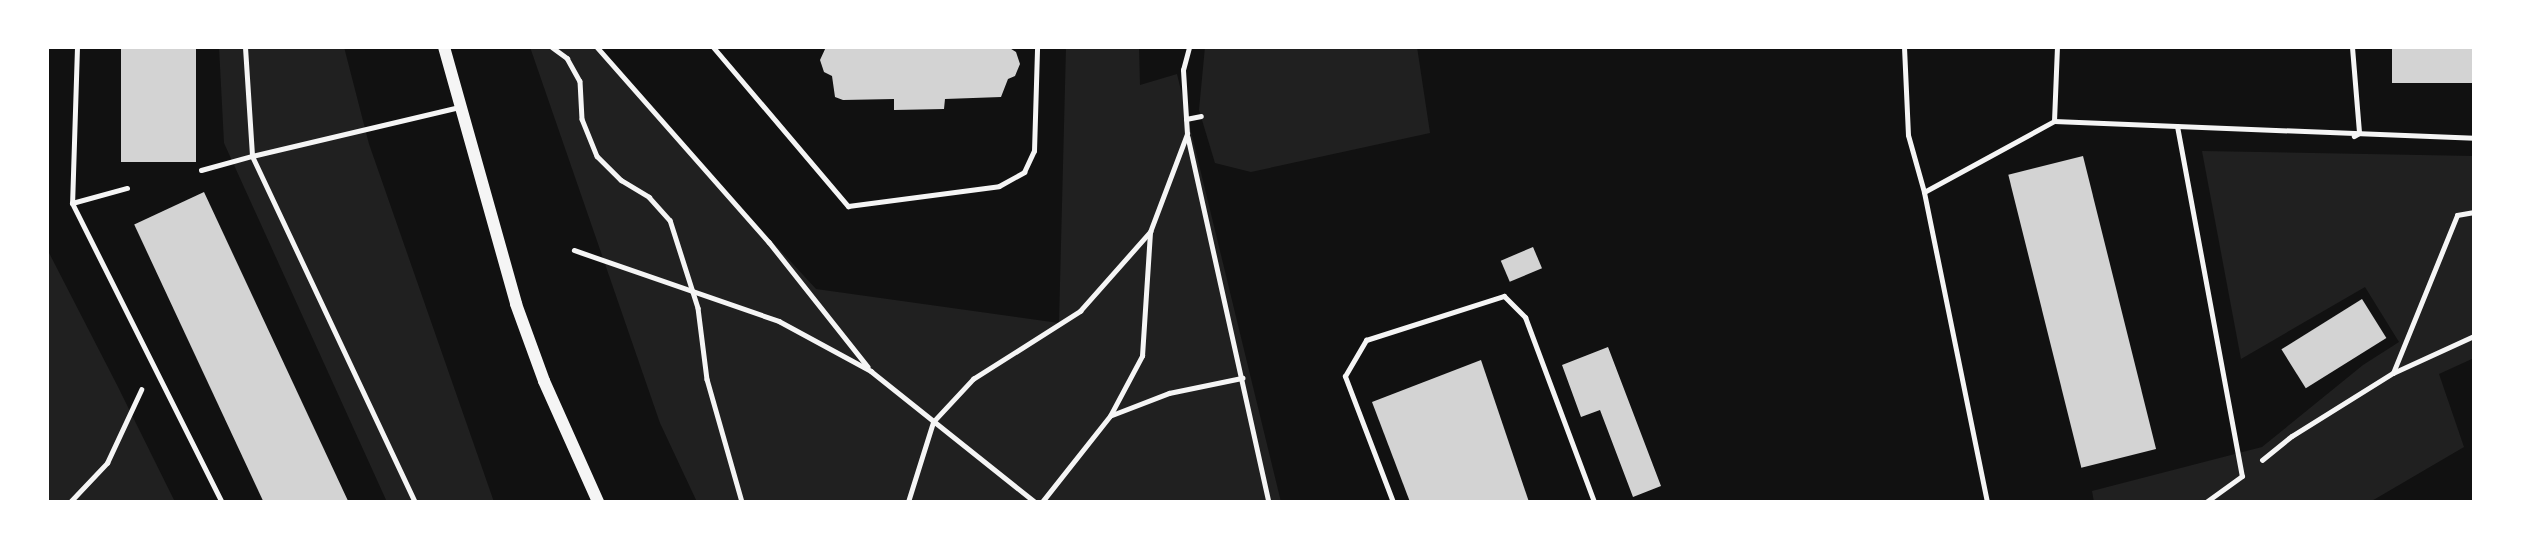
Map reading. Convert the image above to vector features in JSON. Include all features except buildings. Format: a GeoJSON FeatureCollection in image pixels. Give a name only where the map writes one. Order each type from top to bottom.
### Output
{"type":"FeatureCollection","features":[{"type":"Feature","properties":{"kind":"street"},"geometry":{"type":"LineString","coordinates":[[444,47],[458,107],[516,304],[544,380],[598,502]]}},
{"type":"Feature","properties":{"kind":"lane"},"geometry":{"type":"LineString","coordinates":[[78,47],[72,203],[222,502]]}},
{"type":"Feature","properties":{"kind":"lane"},"geometry":{"type":"LineString","coordinates":[[244,47],[252,156],[415,502]]}},
{"type":"Feature","properties":{"kind":"lane"},"geometry":{"type":"LineString","coordinates":[[713,47],[848,206],[999,186],[1024,172],[1034,151],[1037,47]]}},
{"type":"Feature","properties":{"kind":"lane"},"geometry":{"type":"LineString","coordinates":[[2054,121],[2057,47]]}},
{"type":"Feature","properties":{"kind":"lane"},"geometry":{"type":"LineString","coordinates":[[2351,47],[2359,133],[2354,136]]}},
{"type":"Feature","properties":{"kind":"lane"},"geometry":{"type":"LineString","coordinates":[[1904,51],[1908,135],[1924,192],[1987,502]]}},
{"type":"Feature","properties":{"kind":"lane"},"geometry":{"type":"LineString","coordinates":[[201,170],[458,107]]}},
{"type":"Feature","properties":{"kind":"lane"},"geometry":{"type":"LineString","coordinates":[[1924,192],[2054,121],[2354,136],[2474,138]]}},
{"type":"Feature","properties":{"kind":"lane"},"geometry":{"type":"LineString","coordinates":[[2177,126],[2242,476],[2206,502]]}},
{"type":"Feature","properties":{"kind":"lane"},"geometry":{"type":"LineString","coordinates":[[72,203],[127,188]]}},
{"type":"Feature","properties":{"kind":"lane"},"geometry":{"type":"LineString","coordinates":[[1393,502],[1345,376],[1366,340],[1504,296],[1525,317],[1594,502]]}},
{"type":"Feature","properties":{"kind":"path"},"geometry":{"type":"LineString","coordinates":[[552,47],[567,58],[580,81],[582,119],[597,156],[621,180],[649,197],[670,220],[691,290],[708,379],[742,502]]}},
{"type":"Feature","properties":{"kind":"path"},"geometry":{"type":"LineString","coordinates":[[597,47],[769,242],[871,370],[1035,502]]}},
{"type":"Feature","properties":{"kind":"path"},"geometry":{"type":"LineString","coordinates":[[1189,47],[1183,70],[1187,134],[1269,502]]}},
{"type":"Feature","properties":{"kind":"path"},"geometry":{"type":"LineString","coordinates":[[1186,119],[1201,116]]}},
{"type":"Feature","properties":{"kind":"path"},"geometry":{"type":"LineString","coordinates":[[1042,502],[1110,416],[1142,356],[1150,232],[1187,134]]}},
{"type":"Feature","properties":{"kind":"path"},"geometry":{"type":"LineString","coordinates":[[2393,373],[2457,215],[2474,212]]}},
{"type":"Feature","properties":{"kind":"path"},"geometry":{"type":"LineString","coordinates":[[908,502],[933,422],[973,379],[1080,311],[1150,232]]}},
{"type":"Feature","properties":{"kind":"path"},"geometry":{"type":"LineString","coordinates":[[574,250],[779,321],[871,370]]}},
{"type":"Feature","properties":{"kind":"path"},"geometry":{"type":"LineString","coordinates":[[2242,476],[2292,436],[2393,373],[2474,336]]}},
{"type":"Feature","properties":{"kind":"path"},"geometry":{"type":"LineString","coordinates":[[70,502],[107,463],[153,364]]}},
{"type":"Feature","properties":{"kind":"path"},"geometry":{"type":"LineString","coordinates":[[1110,416],[1169,393],[1241,378]]}},
{"type":"Feature","properties":{"kind":"shaded area"},"geometry":{"type":"Polygon","coordinates":[[[219,47],[344,47],[369,144],[494,502],[387,502],[224,143],[219,47]]]}},
{"type":"Feature","properties":{"kind":"shaded area"},"geometry":{"type":"Polygon","coordinates":[[[530,47],[593,47],[816,289],[1059,323],[1066,47],[1139,47],[1140,85],[1177,74],[1281,502],[697,502],[660,423],[530,47]]]}},
{"type":"Feature","properties":{"kind":"shaded area"},"geometry":{"type":"Polygon","coordinates":[[[1205,47],[1417,47],[1430,133],[1251,172],[1215,163],[1199,110],[1205,47]]]}},
{"type":"Feature","properties":{"kind":"shaded area"},"geometry":{"type":"Polygon","coordinates":[[[2202,151],[2474,156],[2474,358],[2439,374],[2464,447],[2370,502],[2094,502],[2092,491],[2262,447],[2363,365],[2399,342],[2365,287],[2241,359],[2202,151]]]}},
{"type":"Feature","properties":{"kind":"shaded area"},"geometry":{"type":"Polygon","coordinates":[[[47,249],[117,385],[175,502],[47,502],[47,249]]]}}]}
